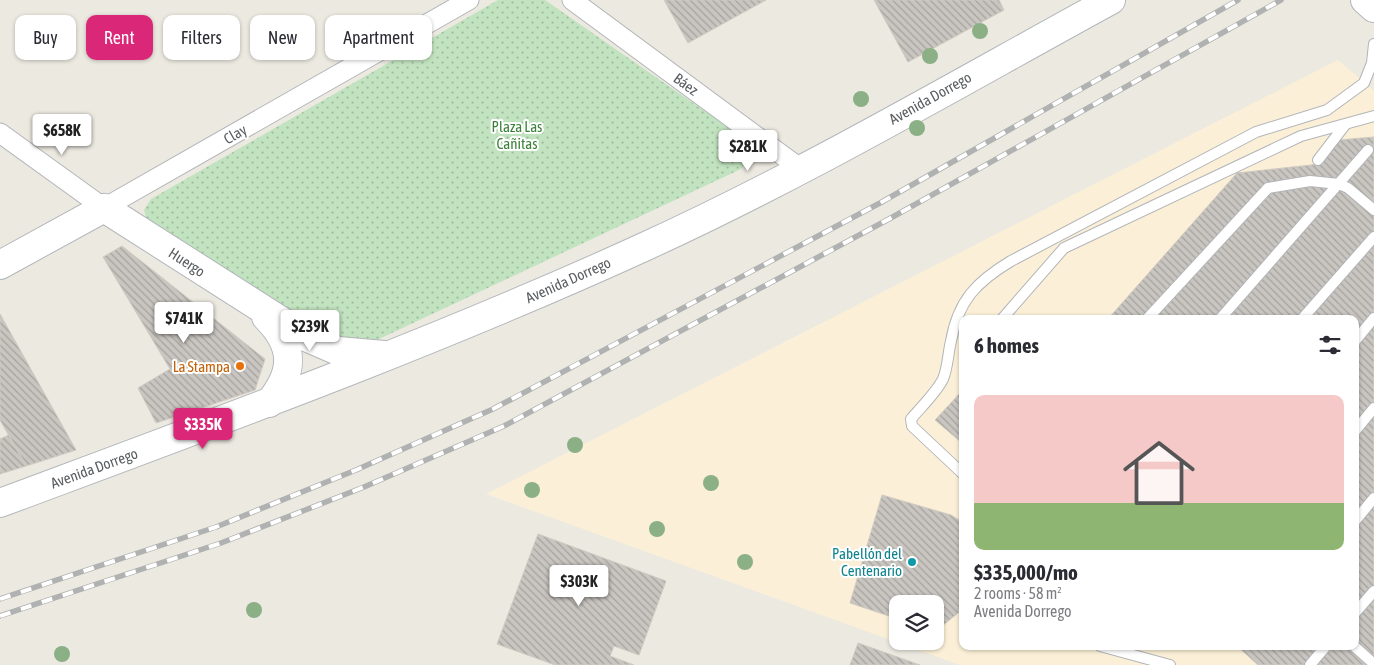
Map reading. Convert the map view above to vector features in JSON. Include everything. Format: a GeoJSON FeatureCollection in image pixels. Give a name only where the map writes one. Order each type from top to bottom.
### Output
{"type":"FeatureCollection","features":[{"type":"Feature","properties":{"kind":"main road","name":"Avenida Dorrego"},"geometry":{"type":"LineString","coordinates":[[0,504],[269,403],[390,355],[645,246],[801,168],[1111,0]]}},
{"type":"Feature","properties":{"kind":"main road"},"geometry":{"type":"LineString","coordinates":[[1365,0],[1374,8]]}},
{"type":"Feature","properties":{"kind":"main road","name":"Clay"},"geometry":{"type":"LineString","coordinates":[[0,265],[104,208]]}},
{"type":"Feature","properties":{"kind":"main road","name":"Huergo"},"geometry":{"type":"LineString","coordinates":[[104,208],[308,338],[338,351],[390,355]]}},
{"type":"Feature","properties":{"kind":"main road"},"geometry":{"type":"LineString","coordinates":[[257,307],[282,336],[289,353],[288,371],[282,388],[269,403]]}},
{"type":"Feature","properties":{"kind":"street","name":"Clay"},"geometry":{"type":"LineString","coordinates":[[104,208],[469,0]]}},
{"type":"Feature","properties":{"kind":"street","name":"Báez"},"geometry":{"type":"LineString","coordinates":[[572,0],[801,168]]}},
{"type":"Feature","properties":{"kind":"street","name":"Huergo"},"geometry":{"type":"LineString","coordinates":[[0,133],[104,208]]}},
{"type":"Feature","properties":{"kind":"lane"},"geometry":{"type":"LineString","coordinates":[[959,470],[912,426],[912,419],[942,380],[956,317],[965,299],[994,271],[1011,261],[1256,132],[1327,110],[1364,83],[1372,63],[1374,44]]}},
{"type":"Feature","properties":{"kind":"lane"},"geometry":{"type":"LineString","coordinates":[[1005,315],[1064,248],[1300,136],[1374,116]]}},
{"type":"Feature","properties":{"kind":"lane"},"geometry":{"type":"LineString","coordinates":[[1318,160],[1345,125]]}},
{"type":"Feature","properties":{"kind":"lane"},"geometry":{"type":"LineString","coordinates":[[1224,315],[1368,150]]}},
{"type":"Feature","properties":{"kind":"lane"},"geometry":{"type":"LineString","coordinates":[[1151,315],[1268,188],[1310,181],[1339,184],[1348,188],[1374,210]]}},
{"type":"Feature","properties":{"kind":"lane"},"geometry":{"type":"LineString","coordinates":[[1306,315],[1374,237]]}},
{"type":"Feature","properties":{"kind":"lane"},"geometry":{"type":"LineString","coordinates":[[1359,335],[1374,318]]}},
{"type":"Feature","properties":{"kind":"lane"},"geometry":{"type":"LineString","coordinates":[[1359,426],[1374,408]]}},
{"type":"Feature","properties":{"kind":"lane"},"geometry":{"type":"LineString","coordinates":[[1359,516],[1374,498]]}},
{"type":"Feature","properties":{"kind":"lane"},"geometry":{"type":"LineString","coordinates":[[1359,608],[1374,591]]}},
{"type":"Feature","properties":{"kind":"lane"},"geometry":{"type":"LineString","coordinates":[[1115,650],[1170,665]]}},
{"type":"Feature","properties":{"kind":"lane"},"geometry":{"type":"LineString","coordinates":[[1310,665],[1323,650]]}},
{"type":"Feature","properties":{"kind":"lane"},"geometry":{"type":"LineString","coordinates":[[1358,650],[1374,664]]}},
{"type":"Feature","properties":{"kind":"shaded area"},"geometry":{"type":"Polygon","coordinates":[[[1338,60],[1374,91],[1374,665],[960,665],[918,650],[944,650],[944,595],[889,595],[889,639],[486,494],[1338,60]]]}},
{"type":"Feature","properties":{"kind":"green space","name":"Plaza Las Cañitas"},"geometry":{"type":"Polygon","coordinates":[[[498,0],[545,0],[742,137],[749,153],[747,161],[741,169],[362,347],[346,348],[147,221],[144,210],[151,199],[393,60],[432,60],[432,38],[498,0]]]}},
{"type":"Feature","properties":{"kind":"building"},"geometry":{"type":"Polygon","coordinates":[[[664,0],[766,0],[688,43],[664,0]]]}},
{"type":"Feature","properties":{"kind":"building"},"geometry":{"type":"Polygon","coordinates":[[[874,0],[999,0],[1004,10],[908,62],[874,0]]]}},
{"type":"Feature","properties":{"kind":"building"},"geometry":{"type":"Polygon","coordinates":[[[1374,137],[1374,665],[1258,665],[1241,650],[1359,650],[1359,315],[1112,315],[1237,173],[1320,164],[1338,140],[1374,137]]]}},
{"type":"Feature","properties":{"kind":"building"},"geometry":{"type":"Polygon","coordinates":[[[122,246],[265,359],[255,390],[156,423],[138,388],[170,369],[103,257],[122,246]]]}},
{"type":"Feature","properties":{"kind":"building"},"geometry":{"type":"Polygon","coordinates":[[[0,314],[76,450],[26,466],[0,420],[0,314]]]}},
{"type":"Feature","properties":{"kind":"building"},"geometry":{"type":"Polygon","coordinates":[[[959,394],[959,440],[935,420],[959,394]]]}},
{"type":"Feature","properties":{"kind":"building"},"geometry":{"type":"Polygon","coordinates":[[[9,435],[26,466],[0,474],[0,439],[9,435]]]}},
{"type":"Feature","properties":{"kind":"building","name":"Pabellón del Centenario"},"geometry":{"type":"Polygon","coordinates":[[[882,495],[951,515],[959,520],[959,612],[944,624],[944,595],[889,595],[889,616],[850,603],[882,495]]]}},
{"type":"Feature","properties":{"kind":"building"},"geometry":{"type":"Polygon","coordinates":[[[538,534],[666,581],[639,655],[614,646],[610,656],[634,665],[555,665],[497,644],[538,534]]]}},
{"type":"Feature","properties":{"kind":"building"},"geometry":{"type":"Polygon","coordinates":[[[858,643],[920,665],[850,665],[858,643]]]}},
{"type":"Feature","properties":{"kind":"railway"},"geometry":{"type":"LineString","coordinates":[[0,599],[216,527],[356,470],[493,409],[880,203],[1238,0]]}},
{"type":"Feature","properties":{"kind":"railway"},"geometry":{"type":"LineString","coordinates":[[0,616],[221,543],[364,487],[504,426],[889,219],[1281,0]]}},
{"type":"Feature","properties":{"kind":"place","name":"La Stampa"},"geometry":{"type":"Point","coordinates":[240,366]}},
{"type":"Feature","properties":{"kind":"place","name":"Pabellón del Centenario"},"geometry":{"type":"Point","coordinates":[912,562]}}]}
